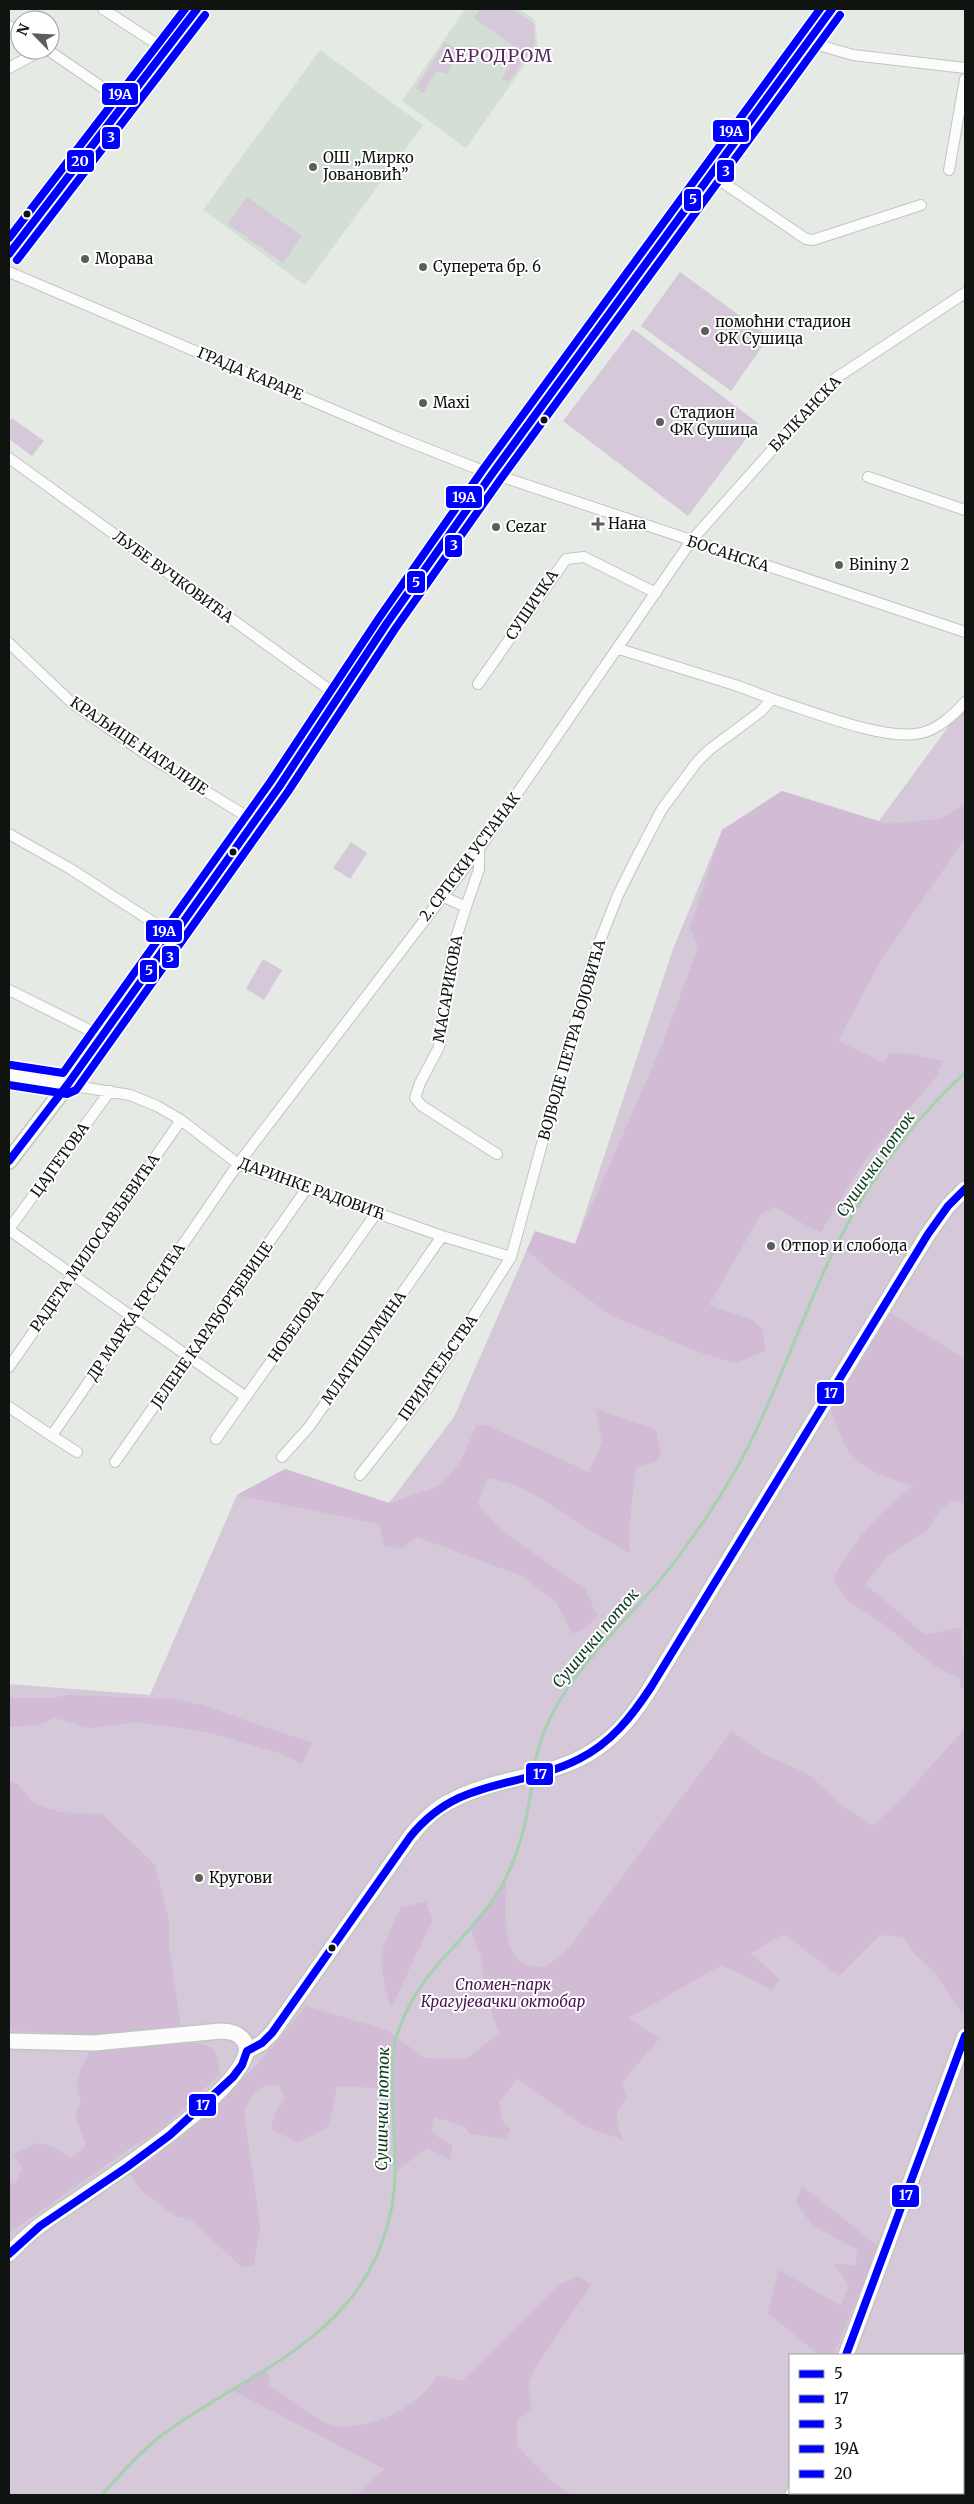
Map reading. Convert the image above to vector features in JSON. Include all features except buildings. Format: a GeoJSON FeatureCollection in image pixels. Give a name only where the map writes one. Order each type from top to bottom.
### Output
{"type":"FeatureCollection","features":[{"type":"Feature","properties":{"kind":"street"},"geometry":{"type":"LineString","coordinates":[[103,9],[166,50]]}},
{"type":"Feature","properties":{"kind":"street"},"geometry":{"type":"LineString","coordinates":[[9,254],[197,9]]}},
{"type":"Feature","properties":{"kind":"street"},"geometry":{"type":"LineString","coordinates":[[9,1161],[68,1084],[254,821],[492,474],[712,176],[832,9]]}},
{"type":"Feature","properties":{"kind":"street"},"geometry":{"type":"LineString","coordinates":[[808,42],[854,55],[965,68]]}},
{"type":"Feature","properties":{"kind":"street"},"geometry":{"type":"LineString","coordinates":[[60,58],[125,103]]}},
{"type":"Feature","properties":{"kind":"street"},"geometry":{"type":"LineString","coordinates":[[9,68],[24,60]]}},
{"type":"Feature","properties":{"kind":"street"},"geometry":{"type":"LineString","coordinates":[[949,170],[965,79]]}},
{"type":"Feature","properties":{"kind":"street"},"geometry":{"type":"LineString","coordinates":[[712,176],[800,237],[813,240],[921,205]]}},
{"type":"Feature","properties":{"kind":"street","name":"ГРАДА КАРАРЕ"},"geometry":{"type":"LineString","coordinates":[[9,272],[396,437],[492,474]]}},
{"type":"Feature","properties":{"kind":"street","name":"БАЛКАНСКА"},"geometry":{"type":"LineString","coordinates":[[690,541],[830,384],[842,373],[965,294]]}},
{"type":"Feature","properties":{"kind":"street","name":"ЉУБЕ ВУЧКОВИЋА"},"geometry":{"type":"LineString","coordinates":[[9,458],[338,696]]}},
{"type":"Feature","properties":{"kind":"street","name":"БОСАНСКА"},"geometry":{"type":"LineString","coordinates":[[492,474],[965,632]]}},
{"type":"Feature","properties":{"kind":"street"},"geometry":{"type":"LineString","coordinates":[[868,477],[965,510]]}},
{"type":"Feature","properties":{"kind":"street","name":"2. СРПСКИ УСТАНАК"},"geometry":{"type":"LineString","coordinates":[[238,1164],[479,849],[619,649],[690,541]]}},
{"type":"Feature","properties":{"kind":"street","name":"СУШИЧКА"},"geometry":{"type":"LineString","coordinates":[[478,684],[566,559],[584,557],[656,593]]}},
{"type":"Feature","properties":{"kind":"street","name":"КРАЉИЦЕ НАТАЛИЈЕ"},"geometry":{"type":"LineString","coordinates":[[9,643],[59,693],[144,753],[254,821]]}},
{"type":"Feature","properties":{"kind":"street"},"geometry":{"type":"LineString","coordinates":[[619,649],[880,732],[906,735],[926,732],[965,702]]}},
{"type":"Feature","properties":{"kind":"street","name":"ВОЈВОДЕ ПЕТРА БОЈОВИЋА"},"geometry":{"type":"LineString","coordinates":[[511,1257],[592,961],[618,895],[662,809],[696,762],[760,712],[772,699]]}},
{"type":"Feature","properties":{"kind":"street"},"geometry":{"type":"LineString","coordinates":[[9,834],[69,868],[173,935]]}},
{"type":"Feature","properties":{"kind":"street","name":"МАСАРИКОВА"},"geometry":{"type":"LineString","coordinates":[[479,849],[479,869],[452,951],[438,1047],[415,1093],[417,1101],[422,1106],[497,1154]]}},
{"type":"Feature","properties":{"kind":"street"},"geometry":{"type":"LineString","coordinates":[[442,896],[466,907]]}},
{"type":"Feature","properties":{"kind":"street"},"geometry":{"type":"LineString","coordinates":[[9,990],[101,1036]]}},
{"type":"Feature","properties":{"kind":"street","name":"ДАРИНКЕ РАДОВИЋ"},"geometry":{"type":"LineString","coordinates":[[9,1075],[130,1095],[157,1106],[181,1120],[238,1164],[442,1236],[511,1257]]}},
{"type":"Feature","properties":{"kind":"street","name":"ЦАЈГЕТОВА"},"geometry":{"type":"LineString","coordinates":[[9,1230],[110,1091]]}},
{"type":"Feature","properties":{"kind":"street","name":"РАДЕТА МИЛОСАВЉЕВИЋА"},"geometry":{"type":"LineString","coordinates":[[9,1366],[181,1120]]}},
{"type":"Feature","properties":{"kind":"street","name":"ДР МАРКА КРСТИЋА"},"geometry":{"type":"LineString","coordinates":[[52,1436],[238,1164]]}},
{"type":"Feature","properties":{"kind":"street","name":"ЈЕЛЕНЕ КАРАЂОРЂЕВИЦЕ"},"geometry":{"type":"LineString","coordinates":[[115,1462],[307,1188]]}},
{"type":"Feature","properties":{"kind":"street"},"geometry":{"type":"LineString","coordinates":[[247,2051],[262,2043],[272,2033],[420,1825],[451,1800],[544,1771],[595,1750],[610,1738],[635,1712],[928,1234],[948,1206],[965,1190]]}},
{"type":"Feature","properties":{"kind":"street","name":"НОБЕЛОВА"},"geometry":{"type":"LineString","coordinates":[[216,1439],[377,1212]]}},
{"type":"Feature","properties":{"kind":"street"},"geometry":{"type":"LineString","coordinates":[[9,1230],[246,1397]]}},
{"type":"Feature","properties":{"kind":"street","name":"МЛАТИШУМИНА"},"geometry":{"type":"LineString","coordinates":[[282,1457],[309,1427],[442,1236]]}},
{"type":"Feature","properties":{"kind":"street","name":"ПРИЈАТЕЉСТВА"},"geometry":{"type":"LineString","coordinates":[[360,1475],[426,1392],[511,1257]]}},
{"type":"Feature","properties":{"kind":"street"},"geometry":{"type":"LineString","coordinates":[[9,1407],[76,1452]]}},
{"type":"Feature","properties":{"kind":"street"},"geometry":{"type":"LineString","coordinates":[[9,2041],[94,2043],[228,2031],[240,2037],[246,2043],[247,2051],[242,2064],[226,2084],[186,2121],[143,2156],[47,2220],[21,2240],[9,2254]]}},
{"type":"Feature","properties":{"kind":"street"},"geometry":{"type":"LineString","coordinates":[[846,2354],[965,2036]]}},
{"type":"Feature","properties":{"kind":"shaded area"},"geometry":{"type":"Polygon","coordinates":[[[465,9],[520,9],[535,20],[538,46],[466,148],[402,101],[465,9]]]}},
{"type":"Feature","properties":{"kind":"shaded area","name":"ОШ „Мирко Јовановић”"},"geometry":{"type":"Polygon","coordinates":[[[320,50],[423,125],[305,285],[203,210],[320,50]]]}},
{"type":"Feature","properties":{"kind":"green space"},"geometry":{"type":"Polygon","coordinates":[[[480,9],[513,9],[534,24],[535,44],[509,82],[502,79],[518,49],[474,18],[480,9]]]}},
{"type":"Feature","properties":{"kind":"green space"},"geometry":{"type":"Polygon","coordinates":[[[445,42],[460,52],[447,74],[437,71],[423,93],[416,88],[445,42]]]}},
{"type":"Feature","properties":{"kind":"green space"},"geometry":{"type":"Polygon","coordinates":[[[247,197],[302,236],[283,263],[228,224],[247,197]]]}},
{"type":"Feature","properties":{"kind":"green space","name":"помоћни стадион ФК Сушица"},"geometry":{"type":"Polygon","coordinates":[[[680,272],[769,337],[731,391],[641,326],[680,272]]]}},
{"type":"Feature","properties":{"kind":"green space","name":"Стадион ФК Сушица"},"geometry":{"type":"Polygon","coordinates":[[[633,329],[758,423],[688,516],[563,421],[633,329]]]}},
{"type":"Feature","properties":{"kind":"green space"},"geometry":{"type":"Polygon","coordinates":[[[12,418],[44,441],[32,456],[9,439],[9,423],[12,418]]]}},
{"type":"Feature","properties":{"kind":"green space","name":"Спомен-парк Крагујевачки октобар"},"geometry":{"type":"Polygon","coordinates":[[[965,704],[965,2495],[9,2495],[9,1684],[150,1695],[237,1495],[285,1469],[389,1503],[454,1417],[535,1231],[575,1244],[673,949],[722,830],[782,791],[879,821],[965,704]]]}},
{"type":"Feature","properties":{"kind":"green space"},"geometry":{"type":"Polygon","coordinates":[[[782,791],[886,824],[940,819],[965,804],[965,838],[881,960],[838,1041],[884,1063],[889,1053],[910,1054],[943,1061],[936,1077],[864,1161],[821,1232],[775,1207],[761,1214],[709,1305],[753,1320],[763,1330],[765,1351],[736,1363],[704,1354],[612,1316],[555,1275],[527,1250],[535,1231],[575,1244],[663,1043],[698,947],[690,928],[722,830],[782,791]]]}},
{"type":"Feature","properties":{"kind":"green space"},"geometry":{"type":"Polygon","coordinates":[[[351,842],[367,853],[350,879],[333,868],[351,842]]]}},
{"type":"Feature","properties":{"kind":"green space"},"geometry":{"type":"Polygon","coordinates":[[[263,959],[282,970],[264,1000],[246,989],[263,959]]]}},
{"type":"Feature","properties":{"kind":"green space"},"geometry":{"type":"Polygon","coordinates":[[[891,1313],[965,1359],[965,1504],[954,1500],[940,1509],[928,1530],[887,1556],[865,1584],[925,1635],[961,1627],[963,1656],[965,1657],[965,1690],[960,1687],[959,1678],[934,1666],[885,1625],[847,1600],[833,1580],[848,1553],[867,1528],[913,1486],[875,1472],[858,1461],[845,1445],[827,1398],[886,1315],[891,1313]]]}},
{"type":"Feature","properties":{"kind":"green space"},"geometry":{"type":"Polygon","coordinates":[[[596,1409],[656,1430],[661,1453],[656,1462],[636,1467],[629,1530],[630,1553],[538,1497],[514,1485],[487,1478],[478,1504],[501,1530],[586,1590],[597,1616],[587,1627],[572,1634],[557,1603],[522,1576],[417,1537],[402,1548],[384,1546],[379,1524],[237,1495],[285,1469],[389,1503],[440,1486],[459,1464],[477,1425],[488,1426],[589,1472],[602,1443],[596,1409]]]}},
{"type":"Feature","properties":{"kind":"green space"},"geometry":{"type":"Polygon","coordinates":[[[66,1695],[172,1699],[202,1705],[312,1743],[302,1764],[282,1754],[208,1732],[137,1722],[90,1728],[55,1718],[37,1725],[9,1727],[9,1698],[55,1698],[66,1695]]]}},
{"type":"Feature","properties":{"kind":"green space"},"geometry":{"type":"Polygon","coordinates":[[[965,1728],[965,2005],[962,2014],[936,1974],[914,1953],[902,1937],[880,1935],[839,1976],[784,1934],[751,1953],[780,1980],[772,1990],[722,1965],[628,2018],[660,2038],[622,2082],[627,2099],[617,2113],[617,2123],[623,2140],[586,2127],[517,2079],[499,2102],[503,2121],[510,2129],[506,2139],[470,2134],[464,2126],[434,2117],[431,2133],[452,2145],[451,2160],[427,2148],[395,2172],[393,2112],[375,2088],[337,2086],[329,2126],[298,2143],[271,2129],[276,2111],[285,2099],[279,2085],[265,2086],[256,2091],[244,2112],[260,2226],[254,2265],[242,2267],[191,2220],[175,2216],[140,2189],[129,2173],[214,2105],[257,2065],[306,2006],[386,2030],[425,2058],[467,2059],[499,2033],[487,1999],[481,1957],[470,1927],[490,1904],[506,1877],[506,1926],[512,1950],[518,1959],[527,1965],[546,1967],[566,1951],[732,1731],[763,1754],[808,1774],[841,1804],[872,1826],[900,1801],[965,1728]]]}},
{"type":"Feature","properties":{"kind":"green space"},"geometry":{"type":"Polygon","coordinates":[[[9,1780],[21,1787],[34,1802],[50,1809],[67,1813],[102,1814],[155,1865],[169,1922],[169,1948],[181,2026],[99,2035],[9,2031],[9,1780]]]}},
{"type":"Feature","properties":{"kind":"green space"},"geometry":{"type":"Polygon","coordinates":[[[426,1902],[432,1921],[391,2008],[383,1977],[382,1956],[384,1946],[401,1907],[426,1902]]]}},
{"type":"Feature","properties":{"kind":"green space"},"geometry":{"type":"Polygon","coordinates":[[[188,2043],[204,2044],[213,2049],[220,2074],[157,2133],[136,2144],[9,2233],[9,2182],[15,2184],[22,2168],[13,2154],[37,2143],[52,2146],[71,2158],[86,2146],[75,2114],[81,2102],[78,2088],[79,2076],[90,2051],[188,2043]]]}},
{"type":"Feature","properties":{"kind":"green space"},"geometry":{"type":"Polygon","coordinates":[[[802,2186],[878,2246],[834,2354],[814,2354],[815,2352],[768,2313],[779,2270],[841,2306],[849,2285],[834,2264],[856,2265],[857,2250],[811,2224],[796,2202],[802,2186]]]}},
{"type":"Feature","properties":{"kind":"green space"},"geometry":{"type":"Polygon","coordinates":[[[578,2276],[591,2285],[533,2371],[528,2386],[532,2410],[517,2420],[517,2446],[550,2480],[572,2495],[357,2495],[384,2469],[232,2390],[267,2369],[270,2386],[320,2420],[336,2426],[349,2427],[379,2420],[394,2414],[420,2397],[437,2375],[462,2381],[559,2285],[578,2276]]]}},
{"type":"Feature","properties":{"kind":"waterway","name":"Сушички поток"},"geometry":{"type":"LineString","coordinates":[[534,1770],[541,1739],[555,1709],[572,1682],[679,1556],[707,1517],[733,1475],[767,1407],[832,1254],[863,1197],[920,1119],[965,1073]]}},
{"type":"Feature","properties":{"kind":"waterway","name":"Сушички поток"},"geometry":{"type":"LineString","coordinates":[[102,2495],[130,2464],[162,2435],[282,2359],[305,2342],[327,2324],[358,2289],[382,2242],[392,2207],[395,2162],[393,2052],[396,2038],[404,2016],[425,1980],[490,1904],[507,1875],[524,1828],[533,1778]]}},
{"type":"Feature","properties":{"kind":"transit line","name":"19А"},"geometry":{"type":"LineString","coordinates":[[9,238],[185,9]]}},
{"type":"Feature","properties":{"kind":"transit line","name":"20"},"geometry":{"type":"LineString","coordinates":[[9,254],[197,9]]}},
{"type":"Feature","properties":{"kind":"transit line","name":"19А"},"geometry":{"type":"LineString","coordinates":[[11,1065],[63,1073],[271,781],[379,618],[484,468],[820,9]]}},
{"type":"Feature","properties":{"kind":"transit line","name":"5"},"geometry":{"type":"LineString","coordinates":[[9,1161],[68,1084],[279,787],[387,623],[492,474],[832,9]]}},
{"type":"Feature","properties":{"kind":"transit line","name":"3"},"geometry":{"type":"LineString","coordinates":[[17,260],[205,15]]}},
{"type":"Feature","properties":{"kind":"transit line","name":"3"},"geometry":{"type":"LineString","coordinates":[[9,1085],[67,1094],[76,1090],[287,793],[395,629],[500,480],[840,15]]}},
{"type":"Feature","properties":{"kind":"transit line","name":"17"},"geometry":{"type":"LineString","coordinates":[[9,2254],[40,2226],[127,2167],[170,2135],[233,2077],[242,2065],[247,2051],[262,2043],[272,2033],[410,1837],[429,1817],[448,1803],[469,1794],[534,1776],[579,1759],[591,1753],[620,1728],[651,1687],[928,1234],[948,1206],[965,1189]]}},
{"type":"Feature","properties":{"kind":"transit line","name":"17"},"geometry":{"type":"LineString","coordinates":[[846,2354],[965,2036]]}},
{"type":"Feature","properties":{"kind":"place","name":"ОШ „Мирко Јовановић”"},"geometry":{"type":"Point","coordinates":[313,167]}},
{"type":"Feature","properties":{"kind":"place","name":"Морава"},"geometry":{"type":"Point","coordinates":[85,259]}},
{"type":"Feature","properties":{"kind":"place","name":"Суперета бр. 6"},"geometry":{"type":"Point","coordinates":[423,267]}},
{"type":"Feature","properties":{"kind":"place","name":"помоћни стадион ФК Сушица"},"geometry":{"type":"Point","coordinates":[705,331]}},
{"type":"Feature","properties":{"kind":"place","name":"Maxi"},"geometry":{"type":"Point","coordinates":[423,403]}},
{"type":"Feature","properties":{"kind":"place","name":"Стадион ФК Сушица"},"geometry":{"type":"Point","coordinates":[660,422]}},
{"type":"Feature","properties":{"kind":"place","name":"Нана"},"geometry":{"type":"Point","coordinates":[598,524]}},
{"type":"Feature","properties":{"kind":"place","name":"Cezar"},"geometry":{"type":"Point","coordinates":[496,527]}},
{"type":"Feature","properties":{"kind":"place","name":"Bininy 2"},"geometry":{"type":"Point","coordinates":[839,565]}},
{"type":"Feature","properties":{"kind":"place","name":"Отпор и слобода"},"geometry":{"type":"Point","coordinates":[771,1246]}},
{"type":"Feature","properties":{"kind":"place","name":"Кругови"},"geometry":{"type":"Point","coordinates":[199,1878]}},
{"type":"Feature","properties":{"kind":"district","name":"АЕРОДРОМ"},"geometry":{"type":"Point","coordinates":[497,56]}}]}
